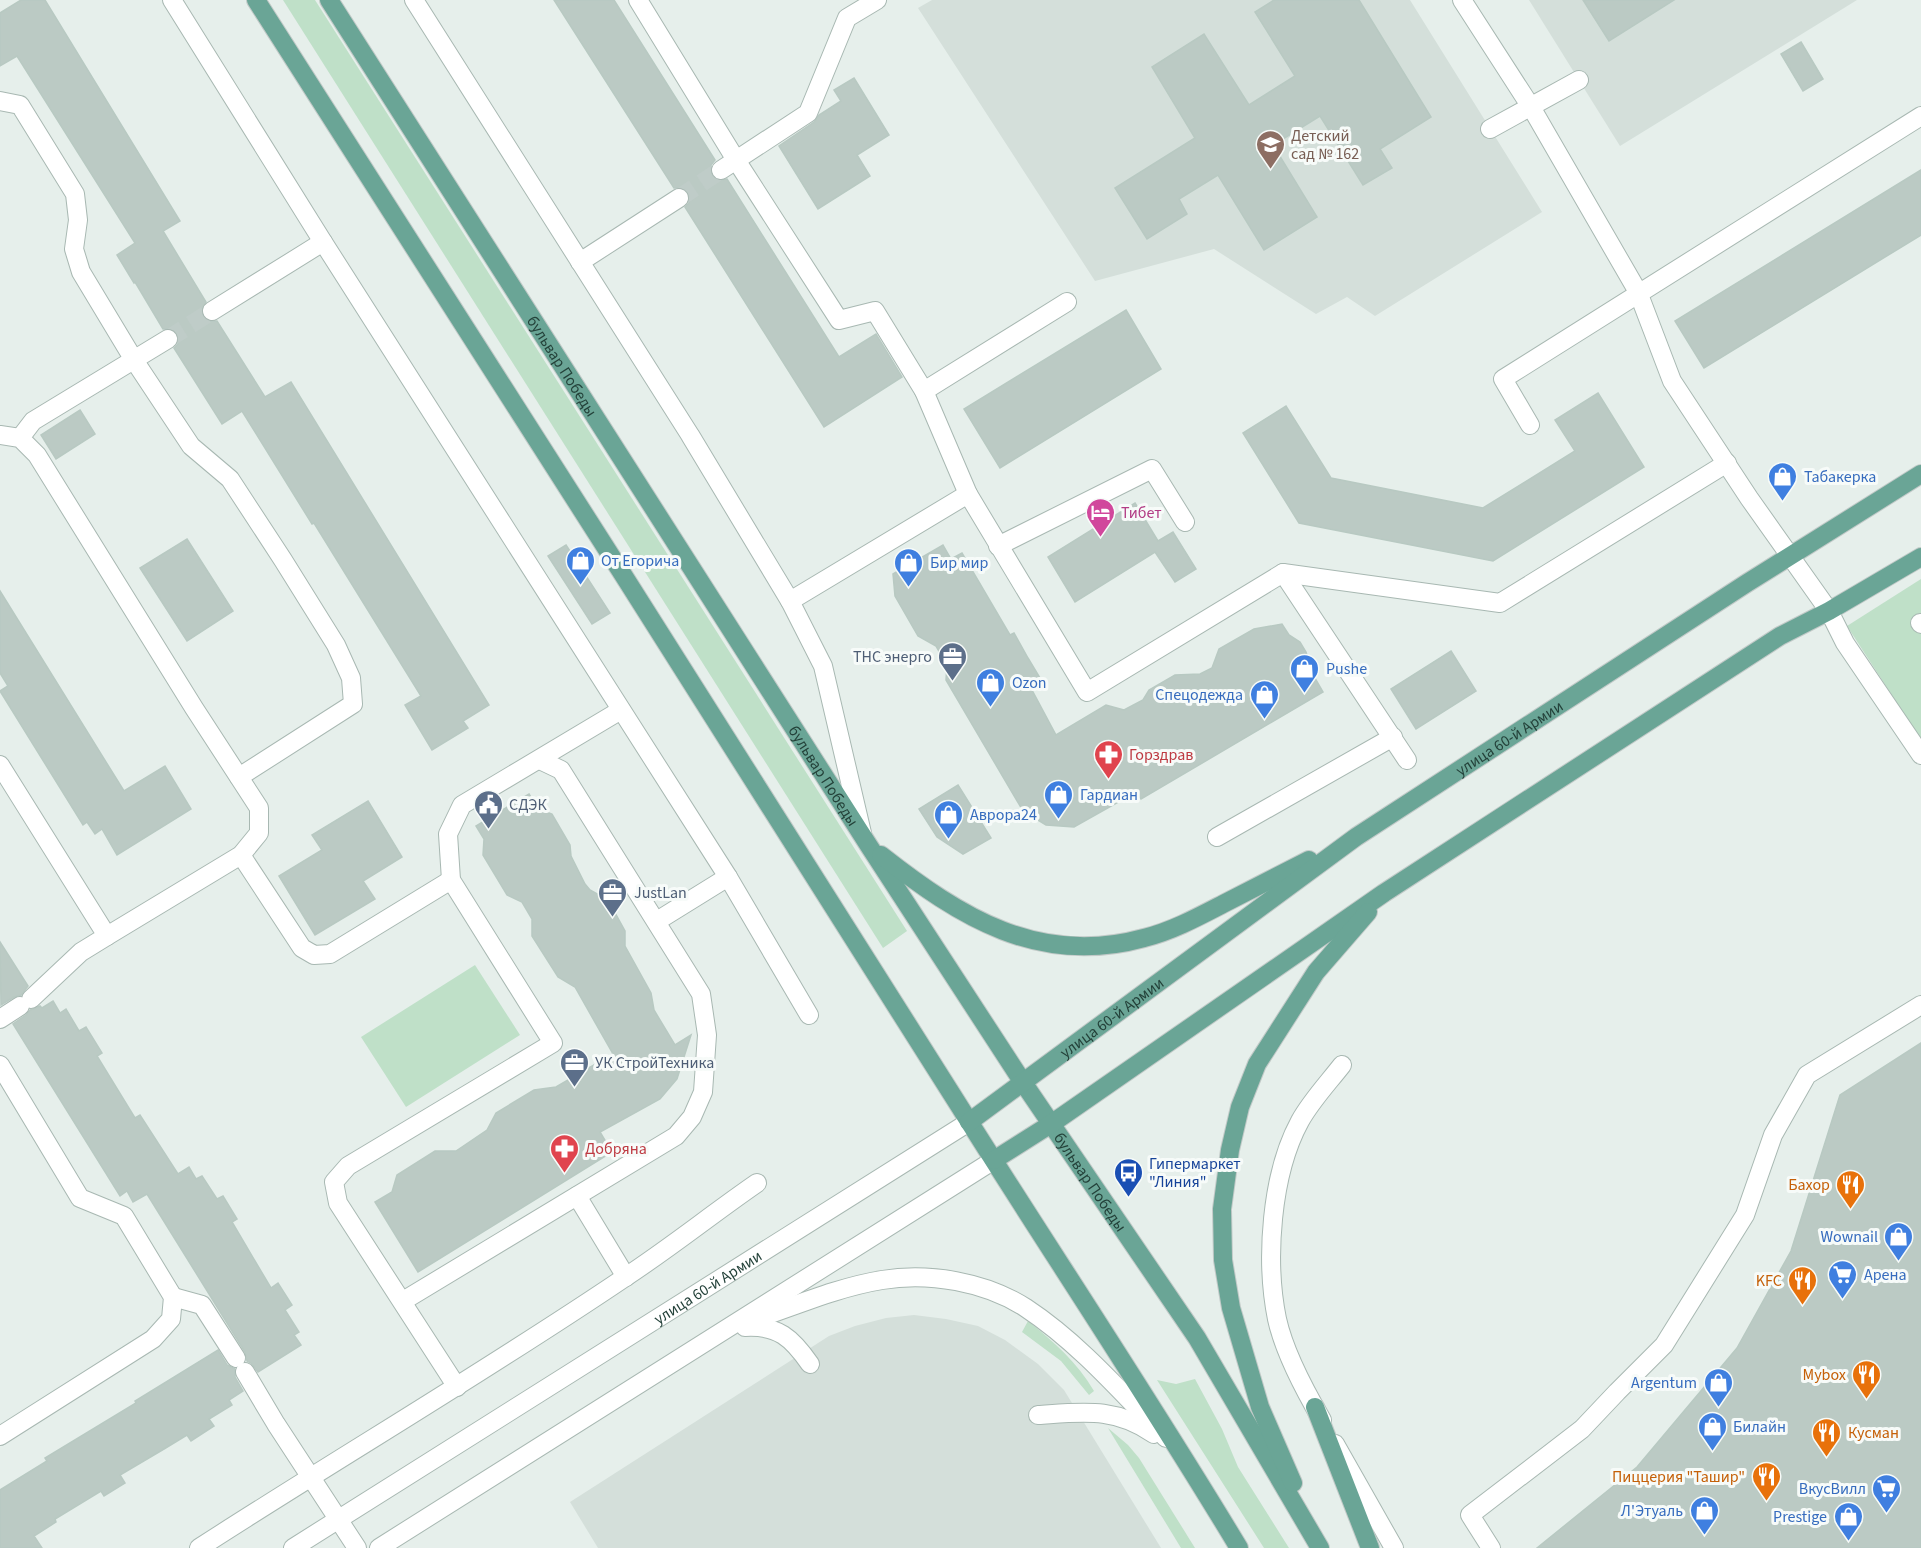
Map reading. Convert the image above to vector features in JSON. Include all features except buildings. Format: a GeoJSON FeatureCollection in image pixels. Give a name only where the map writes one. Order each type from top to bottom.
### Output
{"type":"FeatureCollection","features":[{"type":"Feature","properties":{"kind":"main road"},"geometry":{"type":"LineString","coordinates":[[256,0],[796,846],[969,1122],[1183,1454],[1239,1548]]}},
{"type":"Feature","properties":{"kind":"main road","name":"бульвар Победы"},"geometry":{"type":"LineString","coordinates":[[329,0],[1022,1081],[1197,1338],[1320,1548]]}},
{"type":"Feature","properties":{"kind":"main road","name":"улица 60-й Армии"},"geometry":{"type":"LineString","coordinates":[[969,1122],[1356,837],[1791,555],[1921,474]]}},
{"type":"Feature","properties":{"kind":"main road"},"geometry":{"type":"LineString","coordinates":[[994,1160],[1050,1124],[1384,893],[1780,636],[1829,611],[1921,556]]}},
{"type":"Feature","properties":{"kind":"main road"},"geometry":{"type":"LineString","coordinates":[[866,840],[915,882],[968,915],[1010,934],[1042,944],[1079,946],[1111,945],[1144,938],[1188,922],[1356,837]]}},
{"type":"Feature","properties":{"kind":"main road"},"geometry":{"type":"LineString","coordinates":[[1320,1548],[1260,1407],[1246,1360],[1231,1308],[1223,1260],[1222,1209],[1230,1150],[1240,1107],[1257,1064],[1316,972],[1384,893]]}},
{"type":"Feature","properties":{"kind":"main road"},"geometry":{"type":"LineString","coordinates":[[1315,1407],[1370,1548]]}},
{"type":"Feature","properties":{"kind":"street"},"geometry":{"type":"LineString","coordinates":[[172,0],[323,242],[728,877],[809,1015]]}},
{"type":"Feature","properties":{"kind":"street"},"geometry":{"type":"LineString","coordinates":[[414,0],[690,435],[790,601],[823,666],[866,840]]}},
{"type":"Feature","properties":{"kind":"street"},"geometry":{"type":"LineString","coordinates":[[638,0],[729,165],[839,320],[875,311],[924,391],[968,494],[1087,692],[1283,573],[1500,603],[1727,463]]}},
{"type":"Feature","properties":{"kind":"street"},"geometry":{"type":"LineString","coordinates":[[729,165],[808,113],[847,18],[877,0]]}},
{"type":"Feature","properties":{"kind":"street"},"geometry":{"type":"LineString","coordinates":[[1462,0],[1531,107],[1638,292],[1672,381],[1749,498],[1829,611],[1845,643],[1921,755]]}},
{"type":"Feature","properties":{"kind":"street"},"geometry":{"type":"LineString","coordinates":[[1490,129],[1579,80]]}},
{"type":"Feature","properties":{"kind":"street"},"geometry":{"type":"LineString","coordinates":[[0,101],[20,105],[75,194],[78,220],[74,249],[81,272],[134,360],[191,446],[230,479],[336,645],[351,678],[353,704],[239,777]]}},
{"type":"Feature","properties":{"kind":"street"},"geometry":{"type":"LineString","coordinates":[[1530,425],[1503,379],[1921,116]]}},
{"type":"Feature","properties":{"kind":"street"},"geometry":{"type":"LineString","coordinates":[[580,262],[680,198]]}},
{"type":"Feature","properties":{"kind":"street"},"geometry":{"type":"LineString","coordinates":[[212,311],[323,242]]}},
{"type":"Feature","properties":{"kind":"street"},"geometry":{"type":"LineString","coordinates":[[924,391],[1067,302]]}},
{"type":"Feature","properties":{"kind":"street"},"geometry":{"type":"LineString","coordinates":[[20,438],[33,421],[168,339]]}},
{"type":"Feature","properties":{"kind":"street"},"geometry":{"type":"LineString","coordinates":[[0,435],[20,438],[37,455],[258,808],[259,825],[259,833],[242,855],[81,952],[25,1002],[0,1019]]}},
{"type":"Feature","properties":{"kind":"street"},"geometry":{"type":"LineString","coordinates":[[998,546],[1152,469],[1185,522]]}},
{"type":"Feature","properties":{"kind":"street"},"geometry":{"type":"LineString","coordinates":[[790,601],[968,494]]}},
{"type":"Feature","properties":{"kind":"street"},"geometry":{"type":"LineString","coordinates":[[1283,573],[1407,760]]}},
{"type":"Feature","properties":{"kind":"street"},"geometry":{"type":"LineString","coordinates":[[457,1387],[338,1203],[334,1182],[348,1167],[554,1043],[450,880],[448,834],[462,805],[621,710]]}},
{"type":"Feature","properties":{"kind":"street"},"geometry":{"type":"LineString","coordinates":[[1217,837],[1393,737]]}},
{"type":"Feature","properties":{"kind":"street"},"geometry":{"type":"LineString","coordinates":[[403,1301],[676,1136],[692,1117],[703,1092],[707,1035],[701,994],[561,770],[540,760]]}},
{"type":"Feature","properties":{"kind":"street"},"geometry":{"type":"LineString","coordinates":[[0,765],[107,936]]}},
{"type":"Feature","properties":{"kind":"street"},"geometry":{"type":"LineString","coordinates":[[242,855],[302,948],[314,955],[330,954],[450,880]]}},
{"type":"Feature","properties":{"kind":"street"},"geometry":{"type":"LineString","coordinates":[[657,921],[728,877]]}},
{"type":"Feature","properties":{"kind":"street"},"geometry":{"type":"LineString","coordinates":[[1491,1548],[1470,1515],[1582,1429],[1664,1345],[1745,1215],[1773,1135],[1808,1075],[1921,1005]]}},
{"type":"Feature","properties":{"kind":"street"},"geometry":{"type":"LineString","coordinates":[[0,1065],[80,1198],[124,1216],[173,1297],[171,1319],[153,1340],[0,1436]]}},
{"type":"Feature","properties":{"kind":"street"},"geometry":{"type":"LineString","coordinates":[[1342,1065],[1300,1121],[1283,1166],[1272,1215],[1272,1270],[1278,1319],[1295,1367],[1394,1548]]}},
{"type":"Feature","properties":{"kind":"street","name":"улица 60-й Армии"},"geometry":{"type":"LineString","coordinates":[[293,1548],[969,1122]]}},
{"type":"Feature","properties":{"kind":"street"},"geometry":{"type":"LineString","coordinates":[[379,1548],[994,1160]]}},
{"type":"Feature","properties":{"kind":"street"},"geometry":{"type":"LineString","coordinates":[[198,1548],[457,1387],[626,1277],[757,1183]]}},
{"type":"Feature","properties":{"kind":"street"},"geometry":{"type":"LineString","coordinates":[[577,1196],[626,1277]]}},
{"type":"Feature","properties":{"kind":"street"},"geometry":{"type":"LineString","coordinates":[[729,1329],[852,1287],[883,1280],[918,1277],[969,1285],[1025,1307],[1076,1347],[1183,1454]]}},
{"type":"Feature","properties":{"kind":"street"},"geometry":{"type":"LineString","coordinates":[[173,1297],[202,1305],[357,1548]]}},
{"type":"Feature","properties":{"kind":"street"},"geometry":{"type":"LineString","coordinates":[[729,1329],[759,1326],[781,1332],[797,1346],[810,1364]]}},
{"type":"Feature","properties":{"kind":"street"},"geometry":{"type":"LineString","coordinates":[[1038,1415],[1090,1411],[1112,1414],[1143,1426],[1183,1454]]}},
{"type":"Feature","properties":{"kind":"shaded area","name":"Детский сад № 162"},"geometry":{"type":"Polygon","coordinates":[[[932,0],[1410,0],[1542,212],[1375,316],[1347,297],[1316,314],[1214,249],[1095,281],[918,8],[932,0]]]}},
{"type":"Feature","properties":{"kind":"shaded area"},"geometry":{"type":"Polygon","coordinates":[[[1529,0],[1857,0],[1620,146],[1529,0]]]}},
{"type":"Feature","properties":{"kind":"shaded area"},"geometry":{"type":"Polygon","coordinates":[[[914,1315],[978,1326],[1005,1340],[1038,1364],[1064,1390],[1161,1548],[598,1548],[570,1502],[829,1336],[886,1318],[914,1315]]]}},
{"type":"Feature","properties":{"kind":"green space"},"geometry":{"type":"Polygon","coordinates":[[[283,0],[315,0],[907,931],[883,948],[283,0]]]}},
{"type":"Feature","properties":{"kind":"green space"},"geometry":{"type":"Polygon","coordinates":[[[1921,579],[1921,740],[1847,626],[1921,579]]]}},
{"type":"Feature","properties":{"kind":"green space"},"geometry":{"type":"Polygon","coordinates":[[[475,965],[520,1035],[406,1107],[361,1037],[475,965]]]}},
{"type":"Feature","properties":{"kind":"green space"},"geometry":{"type":"Polygon","coordinates":[[[1028,1321],[1064,1353],[1094,1391],[1089,1395],[1061,1361],[1022,1332],[1028,1321]]]}},
{"type":"Feature","properties":{"kind":"green space"},"geometry":{"type":"Polygon","coordinates":[[[1195,1379],[1222,1429],[1238,1467],[1289,1548],[1264,1548],[1157,1380],[1176,1384],[1195,1379]]]}},
{"type":"Feature","properties":{"kind":"green space"},"geometry":{"type":"Polygon","coordinates":[[[1108,1428],[1139,1458],[1195,1548],[1181,1548],[1108,1428]]]}},
{"type":"Feature","properties":{"kind":"tunnel"},"geometry":{"type":"LineString","coordinates":[[679,198],[721,170]]}},
{"type":"Feature","properties":{"kind":"tunnel"},"geometry":{"type":"LineString","coordinates":[[168,339],[212,311]]}},
{"type":"Feature","properties":{"kind":"place","name":"Детский сад № 162"},"geometry":{"type":"Point","coordinates":[1270,170]}},
{"type":"Feature","properties":{"kind":"place","name":"Табакерка"},"geometry":{"type":"Point","coordinates":[1783,502]}},
{"type":"Feature","properties":{"kind":"place","name":"Тибет"},"geometry":{"type":"Point","coordinates":[1100,538]}},
{"type":"Feature","properties":{"kind":"place","name":"От Егорича"},"geometry":{"type":"Point","coordinates":[580,586]}},
{"type":"Feature","properties":{"kind":"place","name":"Бир мир"},"geometry":{"type":"Point","coordinates":[909,588]}},
{"type":"Feature","properties":{"kind":"place","name":"ТНС энерго"},"geometry":{"type":"Point","coordinates":[953,682]}},
{"type":"Feature","properties":{"kind":"place","name":"Pushe"},"geometry":{"type":"Point","coordinates":[1305,694]}},
{"type":"Feature","properties":{"kind":"place","name":"Ozon"},"geometry":{"type":"Point","coordinates":[991,708]}},
{"type":"Feature","properties":{"kind":"place","name":"Спецодежда"},"geometry":{"type":"Point","coordinates":[1264,720]}},
{"type":"Feature","properties":{"kind":"place","name":"Горздрав"},"geometry":{"type":"Point","coordinates":[1108,780]}},
{"type":"Feature","properties":{"kind":"place","name":"Гардиан"},"geometry":{"type":"Point","coordinates":[1059,820]}},
{"type":"Feature","properties":{"kind":"place","name":"СДЭК"},"geometry":{"type":"Point","coordinates":[488,830]}},
{"type":"Feature","properties":{"kind":"place","name":"Аврора24"},"geometry":{"type":"Point","coordinates":[949,840]}},
{"type":"Feature","properties":{"kind":"place","name":"JustLan"},"geometry":{"type":"Point","coordinates":[613,918]}},
{"type":"Feature","properties":{"kind":"place","name":"УК СтройТехника"},"geometry":{"type":"Point","coordinates":[574,1088]}},
{"type":"Feature","properties":{"kind":"place","name":"Добряна"},"geometry":{"type":"Point","coordinates":[564,1174]}},
{"type":"Feature","properties":{"kind":"place","name":"Гипермаркет \"Линия\""},"geometry":{"type":"Point","coordinates":[1128,1198]}},
{"type":"Feature","properties":{"kind":"place","name":"Бахор"},"geometry":{"type":"Point","coordinates":[1851,1210]}},
{"type":"Feature","properties":{"kind":"place","name":"Wownail"},"geometry":{"type":"Point","coordinates":[1899,1262]}},
{"type":"Feature","properties":{"kind":"place","name":"Арена"},"geometry":{"type":"Point","coordinates":[1843,1300]}},
{"type":"Feature","properties":{"kind":"place","name":"KFC"},"geometry":{"type":"Point","coordinates":[1803,1306]}},
{"type":"Feature","properties":{"kind":"place","name":"Mybox"},"geometry":{"type":"Point","coordinates":[1867,1400]}},
{"type":"Feature","properties":{"kind":"place","name":"Argentum"},"geometry":{"type":"Point","coordinates":[1718,1408]}},
{"type":"Feature","properties":{"kind":"place","name":"Билайн"},"geometry":{"type":"Point","coordinates":[1712,1452]}},
{"type":"Feature","properties":{"kind":"place","name":"Кусман"},"geometry":{"type":"Point","coordinates":[1827,1458]}},
{"type":"Feature","properties":{"kind":"place","name":"Пиццерия \"Ташир\""},"geometry":{"type":"Point","coordinates":[1766,1502]}},
{"type":"Feature","properties":{"kind":"place","name":"ВкусВилл"},"geometry":{"type":"Point","coordinates":[1887,1514]}},
{"type":"Feature","properties":{"kind":"place","name":"Л'Этуаль"},"geometry":{"type":"Point","coordinates":[1704,1536]}},
{"type":"Feature","properties":{"kind":"place","name":"Prestige"},"geometry":{"type":"Point","coordinates":[1848,1542]}}]}
